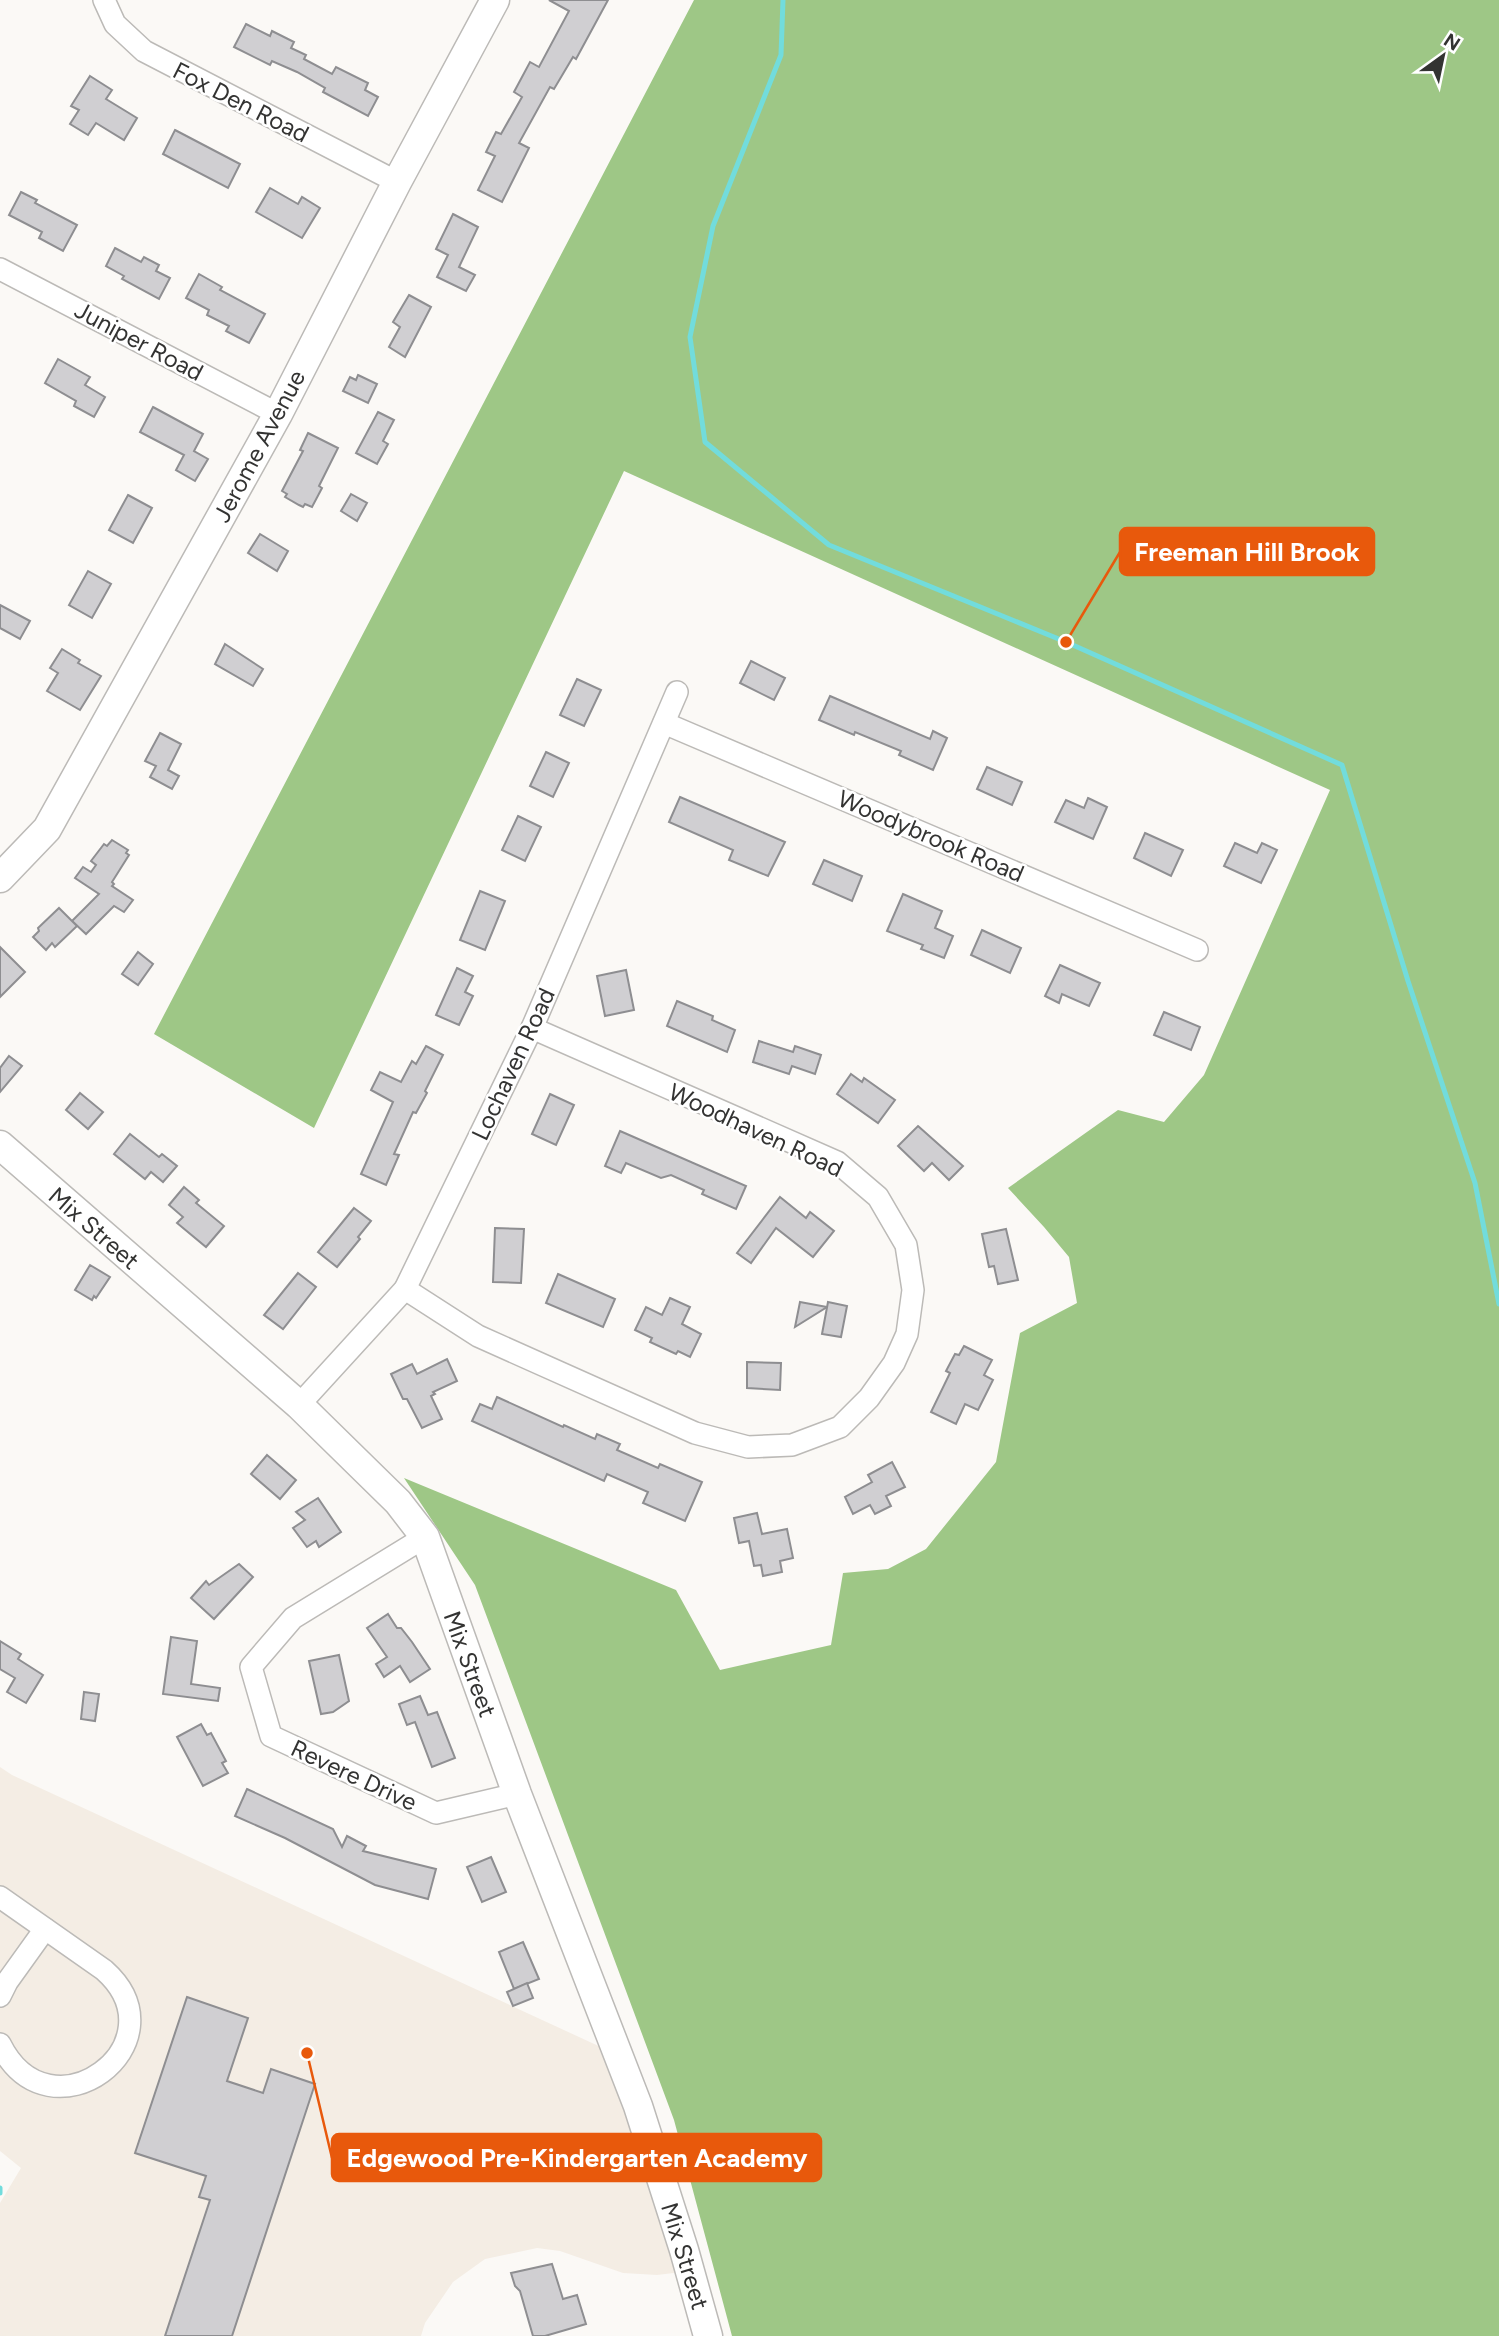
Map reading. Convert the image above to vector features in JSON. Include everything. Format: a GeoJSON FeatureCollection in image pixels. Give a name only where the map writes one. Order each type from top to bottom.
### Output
{"type":"FeatureCollection","features":[{"type":"Feature","properties":{"kind":"main road","name":"Jerome Avenue"},"geometry":{"type":"LineString","coordinates":[[0,878],[47,829],[278,414],[495,0]]}},
{"type":"Feature","properties":{"kind":"main road","name":"Mix Street"},"geometry":{"type":"LineString","coordinates":[[0,1145],[299,1405],[398,1502],[425,1537],[517,1794],[638,2106],[708,2336]]}},
{"type":"Feature","properties":{"kind":"street","name":"Fox Den Road"},"geometry":{"type":"LineString","coordinates":[[104,0],[115,24],[144,51],[397,183]]}},
{"type":"Feature","properties":{"kind":"street","name":"Juniper Road"},"geometry":{"type":"LineString","coordinates":[[0,269],[278,414]]}},
{"type":"Feature","properties":{"kind":"street","name":"Lochaven Road"},"geometry":{"type":"LineString","coordinates":[[299,1405],[405,1289],[532,1028],[677,692]]}},
{"type":"Feature","properties":{"kind":"street","name":"Woodybrook Road"},"geometry":{"type":"LineString","coordinates":[[664,723],[1197,950]]}},
{"type":"Feature","properties":{"kind":"street","name":"Woodhaven Road"},"geometry":{"type":"LineString","coordinates":[[405,1289],[478,1336],[695,1433],[748,1447],[792,1445],[839,1427],[869,1398],[894,1363],[907,1334],[912,1290],[906,1245],[878,1197],[837,1162],[532,1028]]}},
{"type":"Feature","properties":{"kind":"street","name":"Revere Drive"},"geometry":{"type":"LineString","coordinates":[[425,1537],[293,1618],[251,1667],[271,1736],[436,1813],[517,1794]]}},
{"type":"Feature","properties":{"kind":"street"},"geometry":{"type":"LineString","coordinates":[[0,1897],[118,1982],[130,2016],[123,2050],[112,2065],[97,2078],[78,2085],[58,2087],[38,2082],[20,2072],[0,2044]]}},
{"type":"Feature","properties":{"kind":"street"},"geometry":{"type":"LineString","coordinates":[[0,1996],[45,1929]]}},
{"type":"Feature","properties":{"kind":"shaded area"},"geometry":{"type":"Polygon","coordinates":[[[0,1767],[12,1775],[618,2055],[690,2271],[657,2275],[623,2273],[560,2251],[537,2248],[485,2259],[453,2282],[425,2323],[421,2336],[0,2336],[0,2203],[21,2168],[0,2151],[0,1767]]]}},
{"type":"Feature","properties":{"kind":"green space"},"geometry":{"type":"Polygon","coordinates":[[[694,0],[1499,0],[1499,2336],[732,2336],[674,2120],[475,1585],[404,1478],[676,1590],[720,1670],[831,1645],[843,1573],[888,1569],[926,1549],[996,1462],[1020,1333],[1077,1303],[1069,1257],[1008,1188],[1118,1110],[1164,1122],[1204,1075],[1330,790],[624,471],[314,1128],[154,1034],[694,0]]]}},
{"type":"Feature","properties":{"kind":"building"},"geometry":{"type":"Polygon","coordinates":[[[549,0],[608,0],[576,59],[573,57],[554,89],[550,87],[519,143],[529,148],[502,202],[478,190],[495,156],[486,152],[496,132],[501,134],[522,97],[514,92],[530,62],[539,67],[569,11],[549,0]]]}},
{"type":"Feature","properties":{"kind":"building"},"geometry":{"type":"Polygon","coordinates":[[[246,24],[270,36],[272,31],[294,42],[291,48],[306,55],[304,59],[332,74],[336,67],[368,83],[365,90],[378,97],[368,116],[323,92],[325,88],[297,72],[272,61],[270,65],[234,47],[246,24]]]}},
{"type":"Feature","properties":{"kind":"building"},"geometry":{"type":"Polygon","coordinates":[[[90,76],[112,90],[106,99],[137,118],[124,140],[96,123],[88,135],[70,124],[79,110],[71,106],[90,76]]]}},
{"type":"Feature","properties":{"kind":"building"},"geometry":{"type":"Polygon","coordinates":[[[175,130],[240,164],[228,188],[163,154],[175,130]]]}},
{"type":"Feature","properties":{"kind":"building"},"geometry":{"type":"Polygon","coordinates":[[[270,188],[298,204],[302,197],[320,208],[302,238],[256,212],[270,188]]]}},
{"type":"Feature","properties":{"kind":"building"},"geometry":{"type":"Polygon","coordinates":[[[21,192],[37,200],[35,203],[77,225],[63,251],[39,238],[42,232],[9,215],[21,192]]]}},
{"type":"Feature","properties":{"kind":"building"},"geometry":{"type":"Polygon","coordinates":[[[453,214],[478,227],[459,267],[475,275],[466,291],[437,277],[448,255],[436,249],[453,214]]]}},
{"type":"Feature","properties":{"kind":"building"},"geometry":{"type":"Polygon","coordinates":[[[115,248],[141,262],[144,257],[159,265],[156,271],[170,278],[159,299],[122,279],[124,276],[106,266],[115,248]]]}},
{"type":"Feature","properties":{"kind":"building"},"geometry":{"type":"Polygon","coordinates":[[[199,274],[222,287],[220,290],[265,314],[249,343],[226,331],[229,326],[207,315],[209,310],[186,298],[199,274]]]}},
{"type":"Feature","properties":{"kind":"building"},"geometry":{"type":"Polygon","coordinates":[[[409,295],[431,307],[405,357],[389,347],[400,327],[393,322],[409,295]]]}},
{"type":"Feature","properties":{"kind":"building"},"geometry":{"type":"Polygon","coordinates":[[[58,359],[90,377],[85,385],[105,397],[94,417],[74,406],[76,401],[45,383],[58,359]]]}},
{"type":"Feature","properties":{"kind":"building"},"geometry":{"type":"Polygon","coordinates":[[[358,375],[377,384],[368,403],[343,391],[350,377],[356,380],[358,375]]]}},
{"type":"Feature","properties":{"kind":"building"},"geometry":{"type":"Polygon","coordinates":[[[153,407],[203,434],[194,451],[208,459],[195,481],[176,470],[184,455],[140,432],[153,407]]]}},
{"type":"Feature","properties":{"kind":"building"},"geometry":{"type":"Polygon","coordinates":[[[378,412],[394,420],[383,441],[388,444],[377,464],[356,453],[378,412]]]}},
{"type":"Feature","properties":{"kind":"building"},"geometry":{"type":"Polygon","coordinates":[[[308,433],[338,448],[312,507],[305,504],[303,507],[285,497],[287,494],[282,491],[303,451],[300,450],[308,433]]]}},
{"type":"Feature","properties":{"kind":"building"},"geometry":{"type":"Polygon","coordinates":[[[351,494],[367,503],[357,521],[341,511],[351,494]]]}},
{"type":"Feature","properties":{"kind":"building"},"geometry":{"type":"Polygon","coordinates":[[[128,495],[152,508],[133,543],[109,530],[128,495]]]}},
{"type":"Feature","properties":{"kind":"building"},"geometry":{"type":"Polygon","coordinates":[[[260,534],[288,551],[277,571],[248,553],[260,534]]]}},
{"type":"Feature","properties":{"kind":"building"},"geometry":{"type":"Polygon","coordinates":[[[88,571],[111,584],[92,618],[69,605],[88,571]]]}},
{"type":"Feature","properties":{"kind":"building"},"geometry":{"type":"Polygon","coordinates":[[[0,605],[30,621],[20,639],[0,628],[0,605]]]}},
{"type":"Feature","properties":{"kind":"building"},"geometry":{"type":"Polygon","coordinates":[[[225,644],[263,669],[253,686],[215,664],[225,644]]]}},
{"type":"Feature","properties":{"kind":"building"},"geometry":{"type":"Polygon","coordinates":[[[62,649],[80,660],[78,663],[101,676],[80,710],[47,691],[58,673],[50,668],[62,649]]]}},
{"type":"Feature","properties":{"kind":"building"},"geometry":{"type":"Polygon","coordinates":[[[751,661],[785,678],[774,700],[740,683],[751,661]]]}},
{"type":"Feature","properties":{"kind":"building"},"geometry":{"type":"Polygon","coordinates":[[[577,679],[601,690],[584,726],[560,715],[577,679]]]}},
{"type":"Feature","properties":{"kind":"building"},"geometry":{"type":"Polygon","coordinates":[[[830,696],[930,739],[933,731],[947,738],[933,770],[899,755],[901,751],[819,720],[830,696]]]}},
{"type":"Feature","properties":{"kind":"building"},"geometry":{"type":"Polygon","coordinates":[[[160,733],[181,744],[168,770],[179,776],[172,789],[150,777],[156,766],[145,761],[160,733]]]}},
{"type":"Feature","properties":{"kind":"building"},"geometry":{"type":"Polygon","coordinates":[[[546,752],[569,763],[553,797],[530,786],[546,752]]]}},
{"type":"Feature","properties":{"kind":"building"},"geometry":{"type":"Polygon","coordinates":[[[987,767],[1022,782],[1012,805],[977,789],[987,767]]]}},
{"type":"Feature","properties":{"kind":"building"},"geometry":{"type":"Polygon","coordinates":[[[680,797],[785,842],[768,876],[729,860],[733,850],[669,822],[680,797]]]}},
{"type":"Feature","properties":{"kind":"building"},"geometry":{"type":"Polygon","coordinates":[[[1088,798],[1107,807],[1093,839],[1055,822],[1066,800],[1084,808],[1088,798]]]}},
{"type":"Feature","properties":{"kind":"building"},"geometry":{"type":"Polygon","coordinates":[[[518,816],[541,827],[525,861],[502,850],[518,816]]]}},
{"type":"Feature","properties":{"kind":"building"},"geometry":{"type":"Polygon","coordinates":[[[1145,833],[1183,850],[1171,876],[1134,858],[1145,833]]]}},
{"type":"Feature","properties":{"kind":"building"},"geometry":{"type":"Polygon","coordinates":[[[112,840],[128,850],[126,853],[129,855],[112,886],[133,900],[124,912],[114,906],[86,934],[72,921],[99,894],[75,878],[83,867],[91,872],[96,865],[91,861],[104,844],[107,846],[112,840]]]}},
{"type":"Feature","properties":{"kind":"building"},"geometry":{"type":"Polygon","coordinates":[[[1235,843],[1257,853],[1262,843],[1277,850],[1261,883],[1224,866],[1235,843]]]}},
{"type":"Feature","properties":{"kind":"building"},"geometry":{"type":"Polygon","coordinates":[[[824,860],[862,876],[852,901],[813,884],[824,860]]]}},
{"type":"Feature","properties":{"kind":"building"},"geometry":{"type":"Polygon","coordinates":[[[480,891],[505,901],[485,950],[460,940],[480,891]]]}},
{"type":"Feature","properties":{"kind":"building"},"geometry":{"type":"Polygon","coordinates":[[[903,894],[942,911],[935,928],[953,936],[944,958],[921,949],[923,945],[887,931],[903,894]]]}},
{"type":"Feature","properties":{"kind":"building"},"geometry":{"type":"Polygon","coordinates":[[[59,908],[77,926],[55,947],[52,943],[46,950],[33,937],[39,931],[38,928],[59,908]]]}},
{"type":"Feature","properties":{"kind":"building"},"geometry":{"type":"Polygon","coordinates":[[[982,930],[1021,948],[1010,973],[971,955],[982,930]]]}},
{"type":"Feature","properties":{"kind":"building"},"geometry":{"type":"Polygon","coordinates":[[[0,947],[25,972],[0,997],[0,947]]]}},
{"type":"Feature","properties":{"kind":"building"},"geometry":{"type":"Polygon","coordinates":[[[138,952],[153,964],[138,985],[122,974],[138,952]]]}},
{"type":"Feature","properties":{"kind":"building"},"geometry":{"type":"Polygon","coordinates":[[[1060,965],[1100,983],[1089,1006],[1062,994],[1059,1003],[1045,996],[1060,965]]]}},
{"type":"Feature","properties":{"kind":"building"},"geometry":{"type":"Polygon","coordinates":[[[457,968],[473,976],[465,992],[473,996],[459,1025],[436,1015],[457,968]]]}},
{"type":"Feature","properties":{"kind":"building"},"geometry":{"type":"Polygon","coordinates":[[[626,970],[634,1010],[605,1016],[597,976],[626,970]]]}},
{"type":"Feature","properties":{"kind":"building"},"geometry":{"type":"Polygon","coordinates":[[[677,1001],[713,1016],[712,1020],[735,1030],[727,1052],[667,1026],[677,1001]]]}},
{"type":"Feature","properties":{"kind":"building"},"geometry":{"type":"Polygon","coordinates":[[[1164,1012],[1200,1027],[1191,1050],[1154,1035],[1164,1012]]]}},
{"type":"Feature","properties":{"kind":"building"},"geometry":{"type":"Polygon","coordinates":[[[759,1041],[793,1052],[795,1046],[821,1055],[815,1074],[792,1066],[789,1074],[753,1062],[759,1041]]]}},
{"type":"Feature","properties":{"kind":"building"},"geometry":{"type":"Polygon","coordinates":[[[426,1046],[443,1055],[425,1091],[427,1093],[416,1113],[413,1112],[394,1154],[399,1155],[386,1185],[361,1174],[393,1102],[371,1090],[380,1072],[401,1082],[412,1061],[416,1064],[426,1046]]]}},
{"type":"Feature","properties":{"kind":"building"},"geometry":{"type":"Polygon","coordinates":[[[9,1056],[22,1066],[0,1092],[0,1068],[9,1056]]]}},
{"type":"Feature","properties":{"kind":"building"},"geometry":{"type":"Polygon","coordinates":[[[851,1074],[862,1082],[864,1078],[895,1100],[878,1123],[837,1094],[851,1074]]]}},
{"type":"Feature","properties":{"kind":"building"},"geometry":{"type":"Polygon","coordinates":[[[80,1093],[103,1112],[88,1129],[66,1110],[80,1093]]]}},
{"type":"Feature","properties":{"kind":"building"},"geometry":{"type":"Polygon","coordinates":[[[550,1094],[574,1105],[556,1145],[532,1134],[550,1094]]]}},
{"type":"Feature","properties":{"kind":"building"},"geometry":{"type":"Polygon","coordinates":[[[918,1126],[963,1166],[949,1180],[932,1163],[924,1171],[898,1146],[918,1126]]]}},
{"type":"Feature","properties":{"kind":"building"},"geometry":{"type":"Polygon","coordinates":[[[620,1131],[746,1186],[736,1209],[702,1194],[704,1190],[671,1175],[661,1178],[626,1163],[621,1173],[605,1166],[620,1131]]]}},
{"type":"Feature","properties":{"kind":"building"},"geometry":{"type":"Polygon","coordinates":[[[130,1134],[159,1157],[162,1154],[177,1166],[163,1182],[151,1172],[145,1179],[114,1154],[130,1134]]]}},
{"type":"Feature","properties":{"kind":"building"},"geometry":{"type":"Polygon","coordinates":[[[184,1187],[199,1200],[196,1203],[224,1226],[206,1247],[177,1223],[183,1217],[169,1205],[184,1187]]]}},
{"type":"Feature","properties":{"kind":"building"},"geometry":{"type":"Polygon","coordinates":[[[780,1197],[806,1218],[810,1212],[834,1231],[813,1257],[776,1228],[751,1263],[737,1253],[780,1197]]]}},
{"type":"Feature","properties":{"kind":"building"},"geometry":{"type":"Polygon","coordinates":[[[354,1208],[371,1221],[337,1267],[318,1252],[354,1208]]]}},
{"type":"Feature","properties":{"kind":"building"},"geometry":{"type":"Polygon","coordinates":[[[495,1228],[524,1229],[521,1283],[493,1282],[495,1228]]]}},
{"type":"Feature","properties":{"kind":"building"},"geometry":{"type":"Polygon","coordinates":[[[1006,1229],[1018,1280],[998,1284],[994,1266],[989,1267],[982,1234],[1006,1229]]]}},
{"type":"Feature","properties":{"kind":"building"},"geometry":{"type":"Polygon","coordinates":[[[90,1265],[110,1277],[92,1300],[75,1290],[90,1265]]]}},
{"type":"Feature","properties":{"kind":"building"},"geometry":{"type":"Polygon","coordinates":[[[298,1273],[316,1287],[283,1329],[264,1315],[298,1273]]]}},
{"type":"Feature","properties":{"kind":"building"},"geometry":{"type":"Polygon","coordinates":[[[558,1274],[615,1299],[603,1327],[546,1303],[558,1274]]]}},
{"type":"Feature","properties":{"kind":"building"},"geometry":{"type":"Polygon","coordinates":[[[670,1298],[690,1307],[682,1324],[701,1334],[690,1357],[678,1351],[676,1354],[650,1342],[652,1338],[635,1330],[646,1307],[662,1315],[670,1298]]]}},
{"type":"Feature","properties":{"kind":"building"},"geometry":{"type":"Polygon","coordinates":[[[800,1302],[827,1307],[795,1327],[800,1302]]]}},
{"type":"Feature","properties":{"kind":"building"},"geometry":{"type":"Polygon","coordinates":[[[828,1302],[847,1306],[841,1337],[822,1334],[828,1302]]]}},
{"type":"Feature","properties":{"kind":"building"},"geometry":{"type":"Polygon","coordinates":[[[964,1346],[992,1360],[984,1375],[993,1380],[978,1410],[965,1404],[956,1424],[931,1412],[950,1373],[946,1371],[955,1354],[959,1355],[964,1346]]]}},
{"type":"Feature","properties":{"kind":"building"},"geometry":{"type":"Polygon","coordinates":[[[447,1359],[457,1381],[433,1392],[435,1394],[431,1396],[442,1419],[422,1428],[391,1374],[412,1364],[417,1374],[447,1359]]]}},
{"type":"Feature","properties":{"kind":"building"},"geometry":{"type":"Polygon","coordinates":[[[747,1362],[781,1363],[780,1390],[747,1388],[747,1362]]]}},
{"type":"Feature","properties":{"kind":"building"},"geometry":{"type":"Polygon","coordinates":[[[497,1397],[595,1439],[597,1434],[620,1444],[617,1450],[658,1468],[660,1464],[702,1482],[685,1521],[643,1503],[648,1492],[607,1474],[604,1481],[472,1421],[480,1404],[492,1409],[497,1397]]]}},
{"type":"Feature","properties":{"kind":"building"},"geometry":{"type":"Polygon","coordinates":[[[267,1455],[296,1480],[280,1499],[251,1474],[267,1455]]]}},
{"type":"Feature","properties":{"kind":"building"},"geometry":{"type":"Polygon","coordinates":[[[892,1462],[905,1487],[886,1496],[891,1506],[875,1514],[870,1505],[853,1514],[845,1497],[872,1482],[868,1475],[892,1462]]]}},
{"type":"Feature","properties":{"kind":"building"},"geometry":{"type":"Polygon","coordinates":[[[318,1498],[341,1532],[319,1547],[316,1541],[307,1547],[293,1528],[305,1520],[296,1512],[318,1498]]]}},
{"type":"Feature","properties":{"kind":"building"},"geometry":{"type":"Polygon","coordinates":[[[757,1513],[762,1534],[787,1529],[793,1558],[780,1561],[782,1572],[763,1576],[761,1565],[754,1566],[749,1541],[739,1543],[734,1518],[757,1513]]]}},
{"type":"Feature","properties":{"kind":"building"},"geometry":{"type":"Polygon","coordinates":[[[239,1564],[253,1577],[214,1619],[191,1598],[206,1581],[209,1585],[239,1564]]]}},
{"type":"Feature","properties":{"kind":"building"},"geometry":{"type":"Polygon","coordinates":[[[388,1614],[430,1669],[410,1682],[400,1666],[384,1677],[376,1664],[387,1657],[367,1628],[388,1614]]]}},
{"type":"Feature","properties":{"kind":"building"},"geometry":{"type":"Polygon","coordinates":[[[171,1637],[197,1641],[191,1684],[220,1688],[218,1701],[163,1694],[171,1637]]]}},
{"type":"Feature","properties":{"kind":"building"},"geometry":{"type":"Polygon","coordinates":[[[0,1641],[21,1654],[18,1659],[43,1675],[26,1703],[7,1692],[15,1678],[0,1669],[0,1641]]]}},
{"type":"Feature","properties":{"kind":"building"},"geometry":{"type":"Polygon","coordinates":[[[339,1655],[349,1701],[333,1712],[321,1714],[309,1661],[339,1655]]]}},
{"type":"Feature","properties":{"kind":"building"},"geometry":{"type":"Polygon","coordinates":[[[84,1692],[99,1694],[95,1721],[81,1719],[84,1692]]]}},
{"type":"Feature","properties":{"kind":"building"},"geometry":{"type":"Polygon","coordinates":[[[420,1696],[428,1715],[437,1712],[455,1758],[432,1767],[415,1722],[407,1725],[399,1704],[420,1696]]]}},
{"type":"Feature","properties":{"kind":"building"},"geometry":{"type":"Polygon","coordinates":[[[201,1724],[207,1735],[211,1733],[226,1761],[222,1763],[228,1773],[203,1786],[177,1737],[201,1724]]]}},
{"type":"Feature","properties":{"kind":"building"},"geometry":{"type":"Polygon","coordinates":[[[247,1789],[333,1829],[342,1847],[347,1836],[366,1846],[363,1851],[436,1869],[428,1899],[375,1885],[285,1838],[235,1816],[247,1789]]]}},
{"type":"Feature","properties":{"kind":"building"},"geometry":{"type":"Polygon","coordinates":[[[491,1857],[506,1892],[482,1902],[467,1867],[491,1857]]]}},
{"type":"Feature","properties":{"kind":"building"},"geometry":{"type":"Polygon","coordinates":[[[523,1942],[539,1979],[514,1989],[499,1952],[523,1942]]]}},
{"type":"Feature","properties":{"kind":"building"},"geometry":{"type":"Polygon","coordinates":[[[527,1983],[533,1998],[513,2006],[507,1992],[527,1983]]]}},
{"type":"Feature","properties":{"kind":"building"},"geometry":{"type":"Polygon","coordinates":[[[187,1997],[248,2018],[227,2081],[263,2093],[271,2069],[315,2084],[232,2336],[165,2336],[210,2200],[199,2197],[206,2176],[135,2153],[187,1997]]]}},
{"type":"Feature","properties":{"kind":"building"},"geometry":{"type":"Polygon","coordinates":[[[552,2264],[563,2299],[577,2295],[586,2324],[545,2336],[533,2336],[520,2291],[515,2286],[511,2273],[552,2264]]]}},
{"type":"Feature","properties":{"kind":"waterway"},"geometry":{"type":"LineString","coordinates":[[783,0],[781,55],[713,226],[690,337],[705,442],[829,545],[1066,642],[1342,765],[1408,981],[1475,1183],[1499,1304]]}},
{"type":"Feature","properties":{"kind":"waterway"},"geometry":{"type":"LineString","coordinates":[[0,2188],[0,2193]]}},
{"type":"Feature","properties":{"kind":"place","name":"Freeman Hill Brook"},"geometry":{"type":"Point","coordinates":[1066,642]}},
{"type":"Feature","properties":{"kind":"place","name":"Edgewood Pre-Kindergarten Academy"},"geometry":{"type":"Point","coordinates":[307,2053]}}]}
